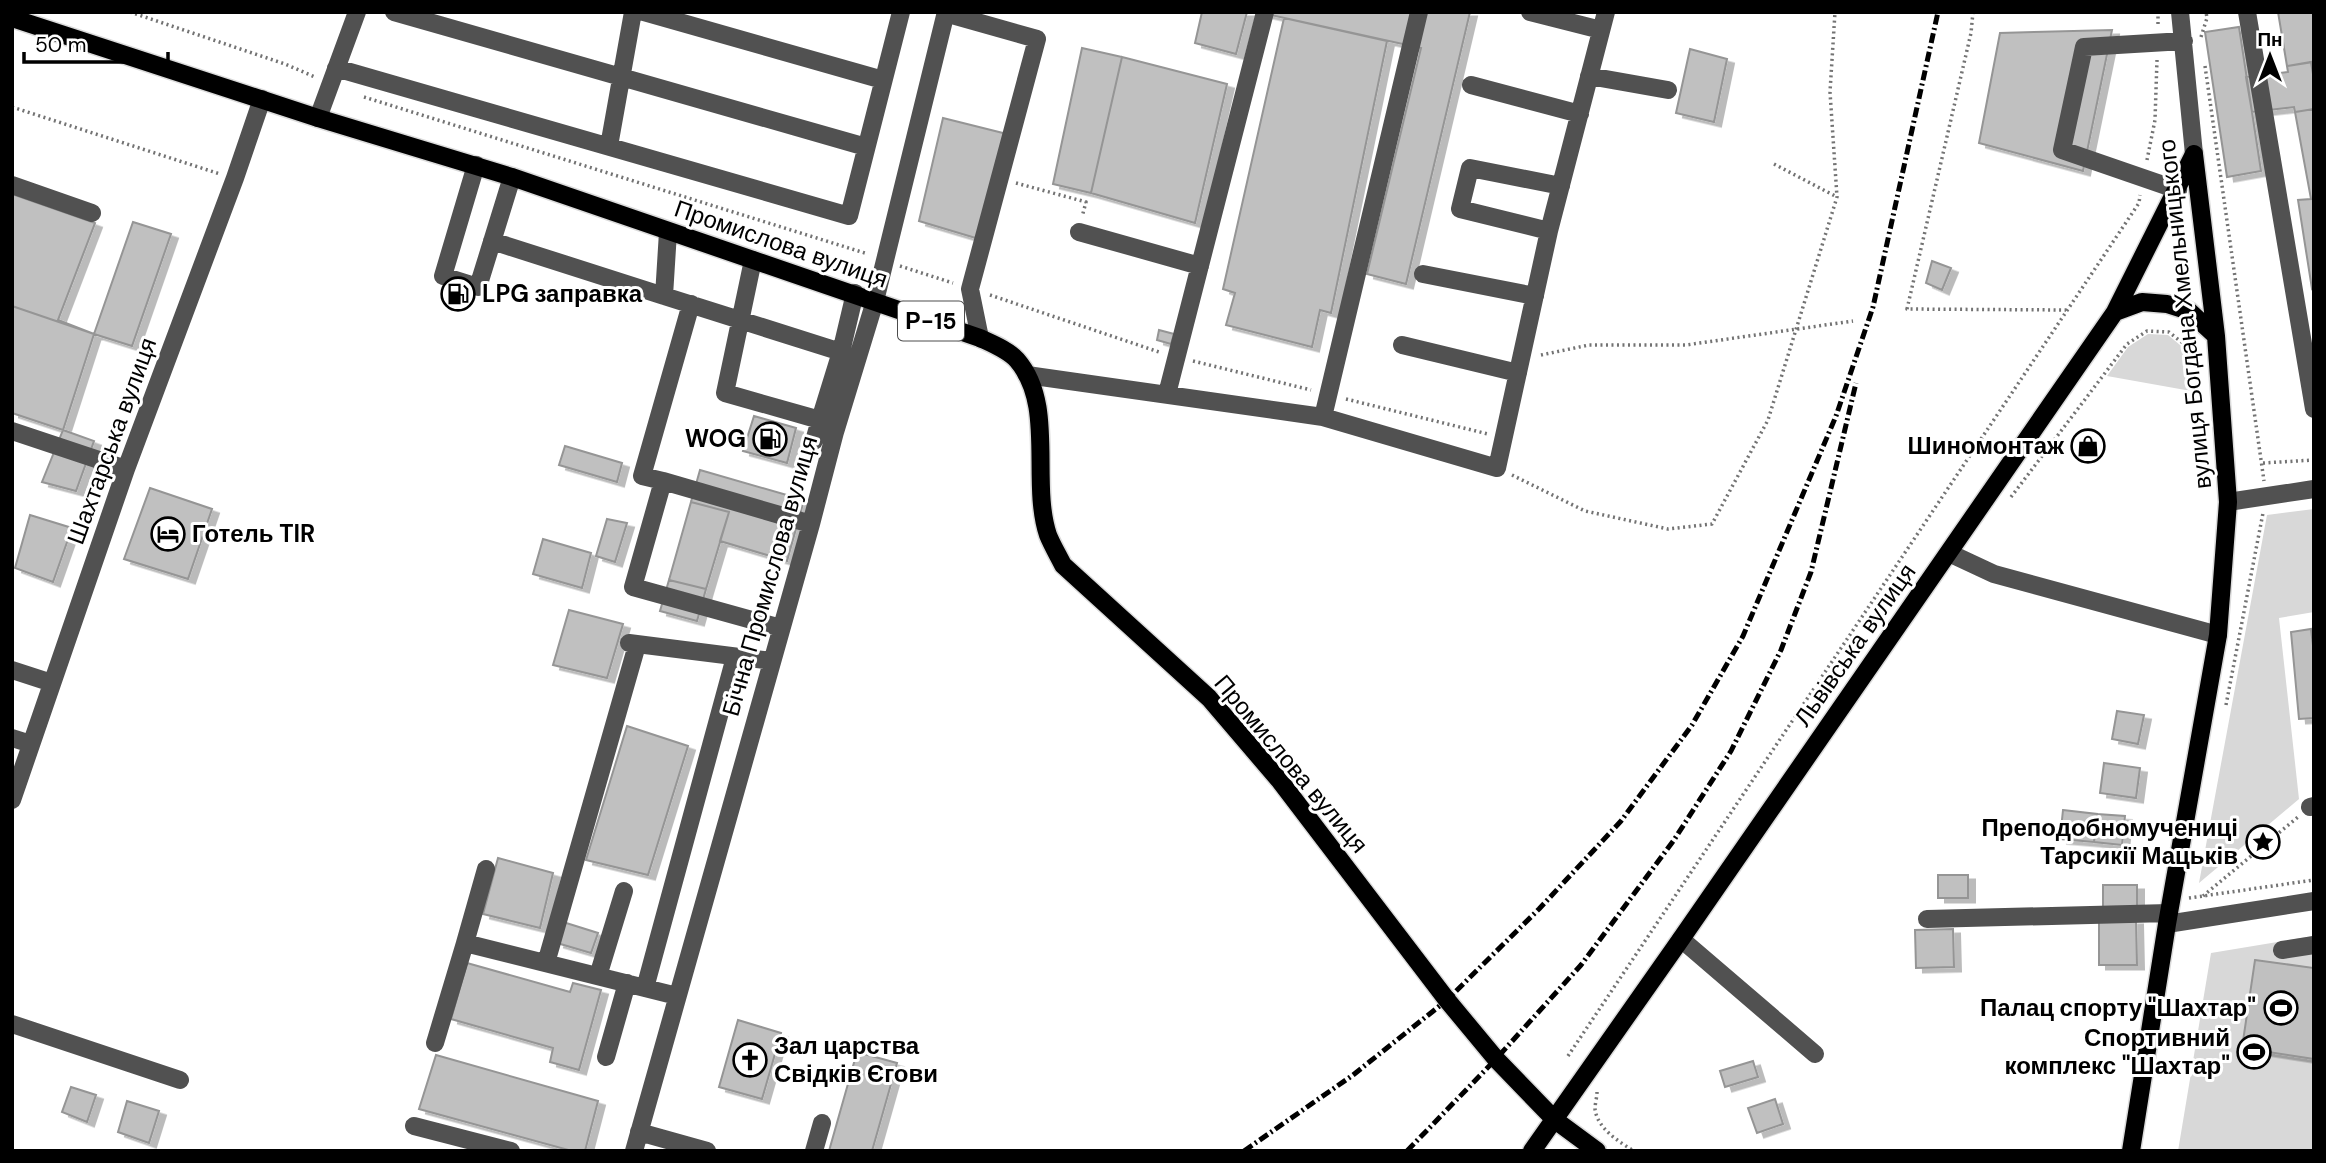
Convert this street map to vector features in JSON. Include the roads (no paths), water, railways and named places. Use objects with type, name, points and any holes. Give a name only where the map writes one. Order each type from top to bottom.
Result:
[{"type":"main road","name":"Промислова вулиця","points":[[12,18],[318,118],[476,165],[855,293],[999,346],[1016,359],[1034,388],[1038,411],[1041,495],[1048,535],[1063,565],[1209,698],[1280,781],[1455,1010],[1496,1059],[1555,1120],[1597,1151]]},
{"type":"main road","name":"Львівська вулиця","points":[[1532,1151],[2115,312],[2194,154]]},
{"type":"main road","name":"вулиця Богдана Хмельницького","points":[[2131,1151],[2218,635],[2228,502],[2216,336],[2194,154]]},
{"type":"main road","points":[[2115,312],[2142,302],[2167,304],[2189,312],[2216,336]]},
{"type":"street","points":[[318,118],[357,12]]},
{"type":"street","points":[[394,12],[866,147]]},
{"type":"street","points":[[609,146],[633,12]]},
{"type":"street","points":[[644,12],[883,80]]},
{"type":"street","points":[[1167,394],[1265,12]]},
{"type":"street","points":[[1323,417],[1419,12]]},
{"type":"street","points":[[1530,12],[1601,30]]},
{"type":"street","points":[[1027,375],[1323,417],[1497,468],[1549,232],[1606,12]]},
{"type":"street","name":"вулиця Богдана Хмельницького","points":[[2180,12],[2194,154]]},
{"type":"street","points":[[2247,12],[2314,408]]},
{"type":"street","points":[[945,13],[1037,38],[970,289],[980,338]]},
{"type":"street","name":"Бічна Промислова вулиця","points":[[634,1151],[874,301],[945,13]]},
{"type":"street","points":[[336,68],[849,215],[883,80],[895,14]]},
{"type":"street","points":[[2178,190],[2063,150],[2084,47],[2184,41]]},
{"type":"street","points":[[1590,76],[1668,90]]},
{"type":"street","points":[[1471,85],[1580,114]]},
{"type":"street","name":"Шахтарська вулиця","points":[[12,800],[126,469],[262,99]]},
{"type":"street","points":[[476,165],[443,276],[478,287],[512,177]]},
{"type":"street","points":[[1549,232],[1460,209],[1470,168],[1561,186]]},
{"type":"street","points":[[12,185],[92,213]]},
{"type":"street","points":[[664,296],[668,232]]},
{"type":"street","points":[[1079,232],[1200,265]]},
{"type":"street","points":[[492,241],[841,352]]},
{"type":"street","points":[[753,260],[725,393],[820,421]]},
{"type":"street","points":[[1423,274],[1535,296]]},
{"type":"street","points":[[814,441],[841,352],[855,293]]},
{"type":"street","points":[[691,304],[642,476],[811,524]]},
{"type":"street","points":[[1402,345],[1520,366]]},
{"type":"street","points":[[12,431],[126,469]]},
{"type":"street","points":[[663,481],[633,587],[781,628]]},
{"type":"street","points":[[2228,502],[2314,489]]},
{"type":"street","points":[[1949,553],[1994,574],[2218,635]]},
{"type":"street","points":[[546,963],[633,644],[772,661]]},
{"type":"street","points":[[645,988],[735,657]]},
{"type":"street","points":[[12,670],[52,684]]},
{"type":"street","points":[[12,738],[32,744]]},
{"type":"street","points":[[435,1043],[486,869]]},
{"type":"street","points":[[598,976],[624,891]]},
{"type":"street","points":[[1927,919],[2168,919],[2314,901]]},
{"type":"street","points":[[1681,939],[1815,1054]]},
{"type":"street","points":[[465,943],[677,996]]},
{"type":"street","points":[[2282,950],[2314,945]]},
{"type":"street","points":[[606,1057],[627,983]]},
{"type":"street","points":[[12,1024],[180,1080]]},
{"type":"street","points":[[814,1151],[822,1123]]},
{"type":"street","points":[[414,1126],[511,1151]]},
{"type":"street","points":[[639,1132],[707,1151]]},
{"type":"railway","points":[[1244,1151],[1353,1075],[1447,1000],[1539,909],[1621,821],[1692,725],[1743,636],[1836,416],[1873,307],[1938,12]]},
{"type":"railway","points":[[1407,1151],[1496,1059],[1581,965],[1674,840],[1731,751],[1781,650],[1811,572],[1856,383]]},
{"type":"place","name":"LPG заправка","points":[[458,294]]},
{"type":"place","name":"WOG","points":[[770,439]]},
{"type":"place","name":"Шиномонтаж","points":[[2088,446]]},
{"type":"place","name":"Готель TIR","points":[[168,534]]},
{"type":"place","name":"Преподобномучениці Тарсикії Мацьків","points":[[2263,842]]},
{"type":"place","name":"Палац спорту \"Шахтар\"","points":[[2281,1008]]},
{"type":"place","name":"Спортивний комплекс \"Шахтар\"","points":[[2254,1052]]},
{"type":"place","name":"Зал царства Свідків Єгови","points":[[750,1060]]}]
